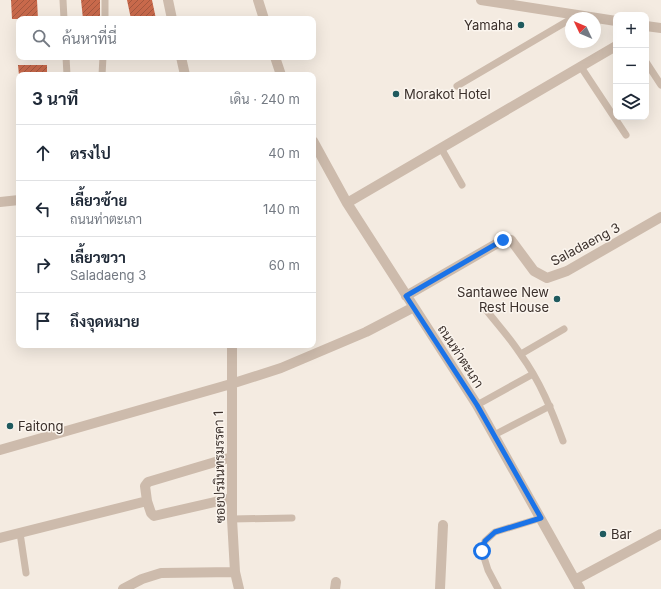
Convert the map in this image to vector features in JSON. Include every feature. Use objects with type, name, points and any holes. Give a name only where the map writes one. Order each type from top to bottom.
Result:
[{"type":"street","points":[[168,0],[171,16]]},
{"type":"street","points":[[258,0],[263,16]]},
{"type":"street","points":[[481,0],[565,16]]},
{"type":"street","points":[[601,20],[613,21]]},
{"type":"street","points":[[347,203],[613,48]]},
{"type":"street","points":[[182,60],[185,72]]},
{"type":"street","points":[[276,60],[280,72]]},
{"type":"street","name":"ถนนท่าตะเภา","points":[[316,146],[347,203],[477,405],[578,584]]},
{"type":"street","points":[[0,202],[16,200]]},
{"type":"street","name":"Saladaeng 3","points":[[406,296],[503,240],[511,240],[534,271],[547,278],[567,271],[661,217]]},
{"type":"street","points":[[0,450],[231,384],[281,368],[366,332],[414,308]]},
{"type":"street","name":"ซอยปรมินทรมรรคา 1","points":[[232,348],[232,519],[235,572],[239,589]]},
{"type":"street","points":[[232,457],[148,482],[145,486],[147,501],[151,513],[154,516],[232,498]]},
{"type":"street","points":[[0,538],[147,501]]},
{"type":"street","points":[[440,589],[443,525]]},
{"type":"street","points":[[578,584],[661,534]]},
{"type":"street","points":[[123,589],[142,579],[161,573],[235,572]]},
{"type":"lane","points":[[63,0],[64,16]]},
{"type":"lane","points":[[105,0],[105,16]]},
{"type":"lane","points":[[457,86],[565,22]]},
{"type":"lane","points":[[66,60],[67,72]]},
{"type":"lane","points":[[102,72],[103,60]]},
{"type":"lane","points":[[581,67],[626,135]]},
{"type":"lane","points":[[649,67],[661,85]]},
{"type":"lane","points":[[441,148],[462,185]]},
{"type":"lane","points":[[487,311],[521,354],[533,374],[550,406],[563,441]]},
{"type":"lane","points":[[521,354],[564,328]]},
{"type":"lane","points":[[477,405],[533,374]]},
{"type":"lane","points":[[494,435],[550,406]]},
{"type":"lane","points":[[232,519],[292,518]]},
{"type":"lane","points":[[498,589],[488,570],[482,551],[485,541],[495,532],[541,518]]},
{"type":"lane","points":[[20,533],[26,573]]},
{"type":"building","points":[[11,0],[37,0],[38,16],[16,16],[16,19],[12,19]]},
{"type":"building","points":[[81,0],[100,0],[100,16],[83,16]]},
{"type":"building","points":[[127,0],[152,0],[155,16],[130,16]]},
{"type":"building","points":[[18,65],[47,65],[47,72],[19,72]]},
{"type":"place","name":"Yamaha","points":[[521,25]]},
{"type":"place","name":"Morakot Hotel","points":[[396,94]]},
{"type":"place","name":"Santawee New Rest House","points":[[557,299]]},
{"type":"place","name":"Faitong","points":[[10,426]]},
{"type":"place","name":"Bar","points":[[603,534]]},
{"type":"route","points":[[482,551],[485,541],[495,532],[541,518],[477,405],[406,296],[503,240]]}]
